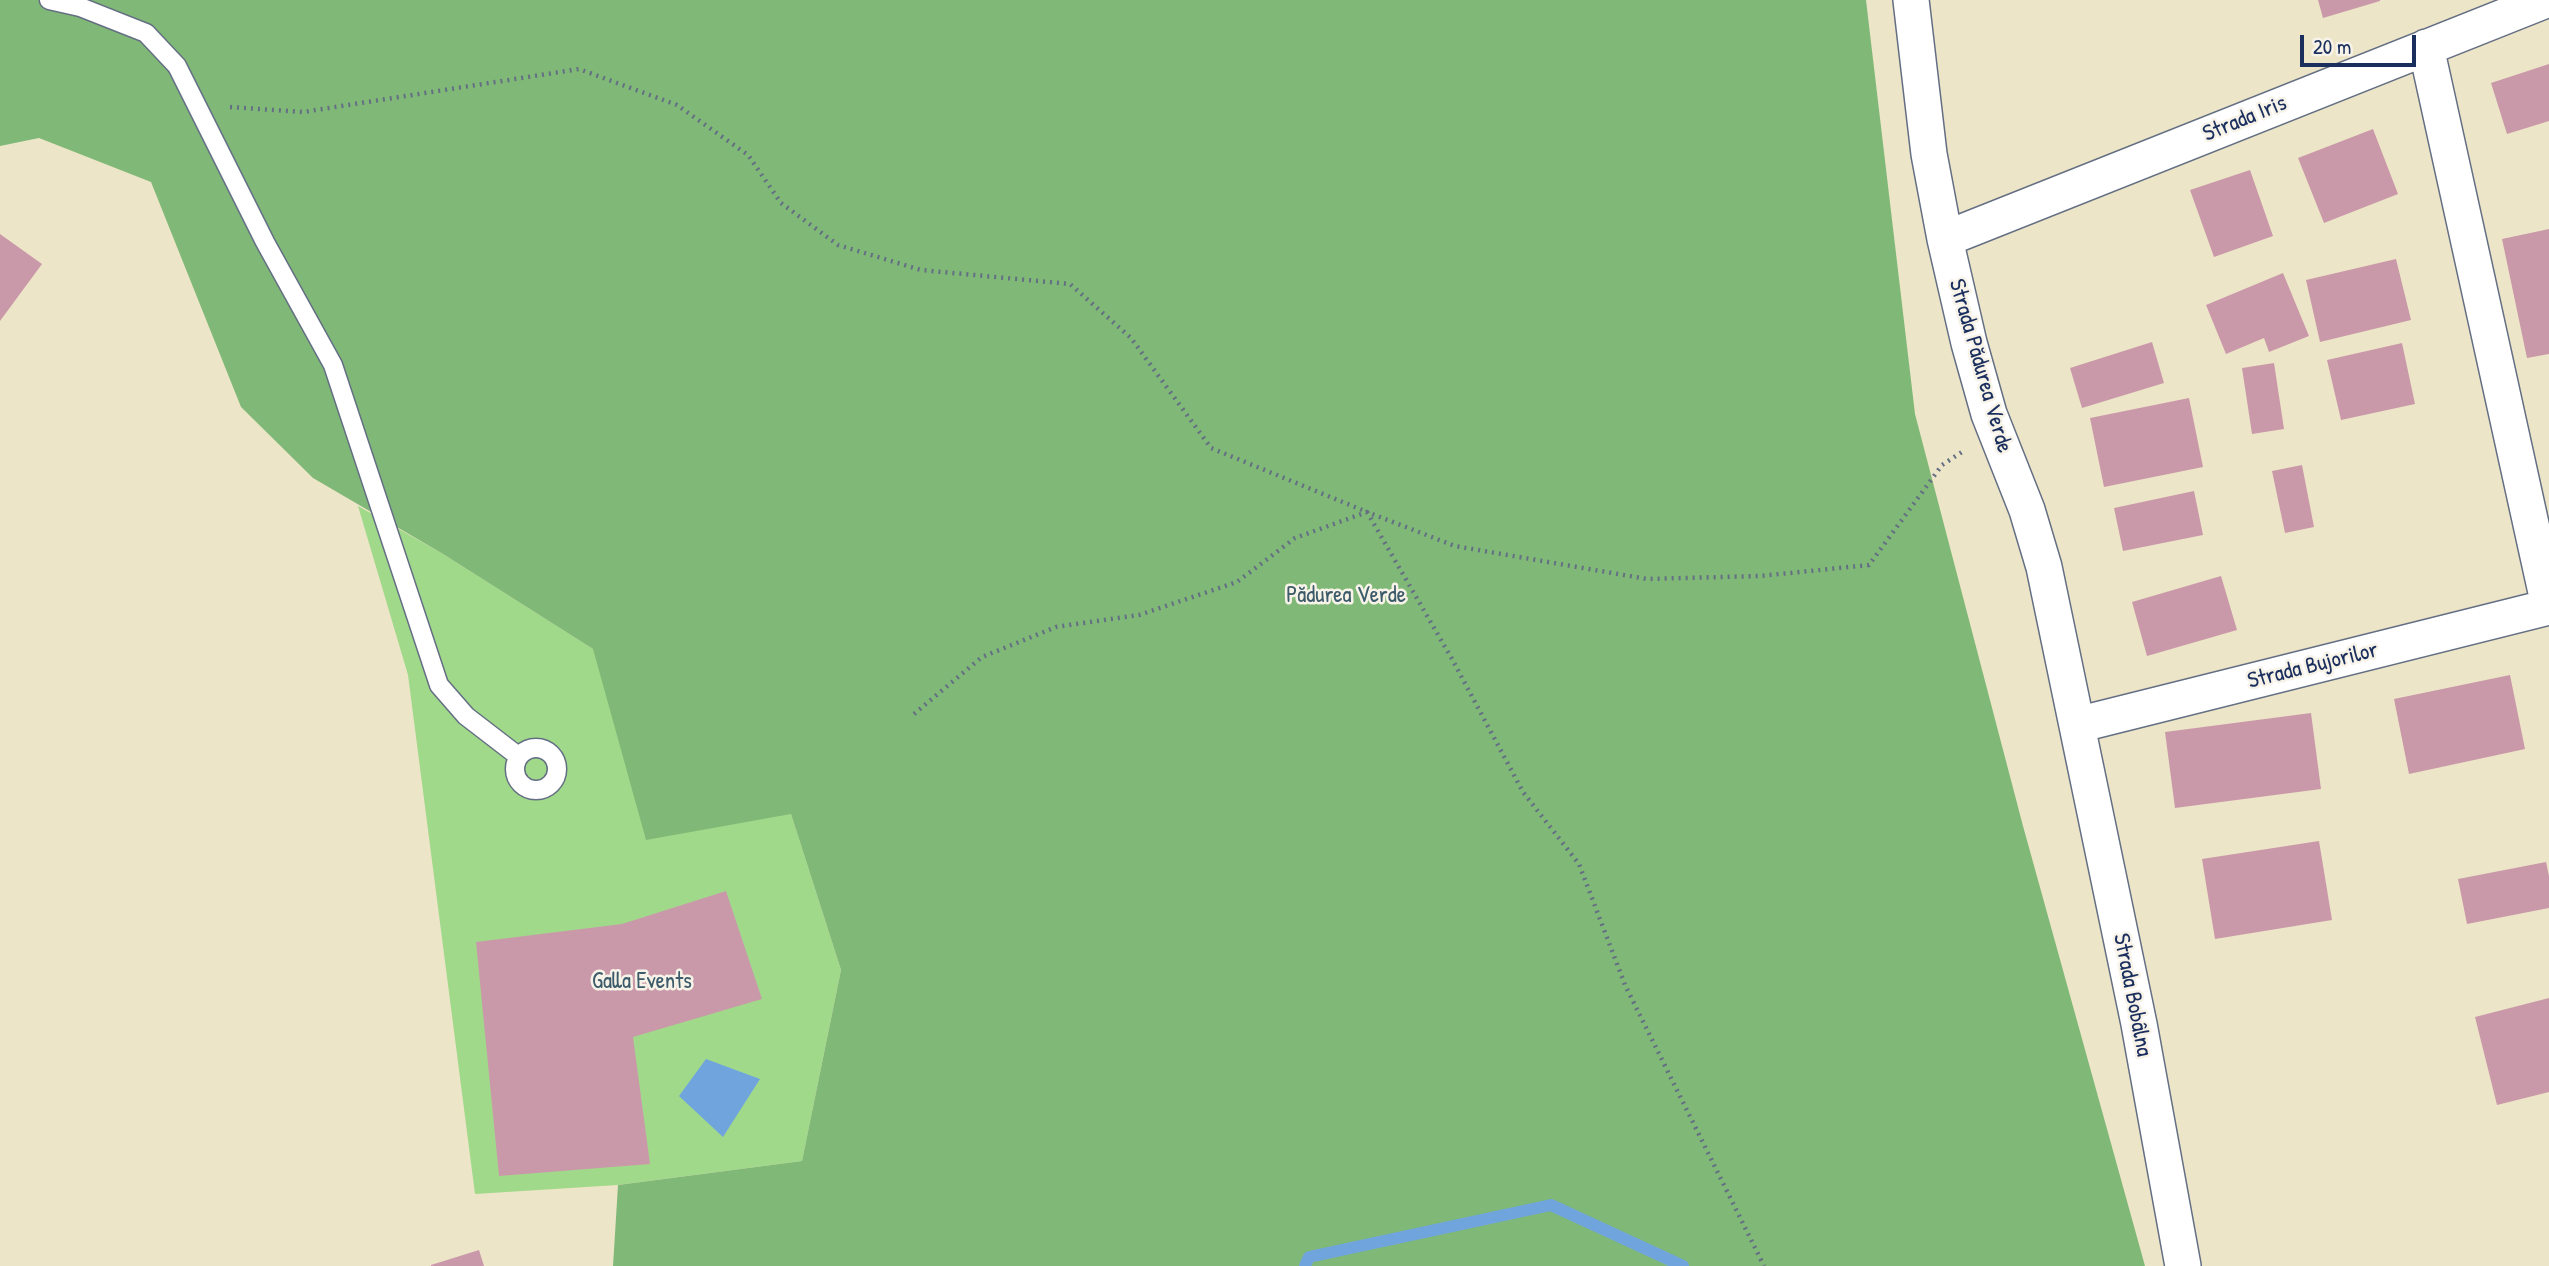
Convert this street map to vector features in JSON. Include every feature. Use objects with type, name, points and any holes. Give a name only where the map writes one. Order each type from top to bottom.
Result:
[{"type":"street","name":"Strada Pădurea Verde","points":[[1912,0],[1929,154],[1945,239],[1989,414],[2027,510],[2044,567],[2077,725]]},
{"type":"street","name":"Strada Iris","points":[[1945,239],[2546,0]]},
{"type":"street","points":[[2427,47],[2549,607]]},
{"type":"street","name":"Strada Bujorilor","points":[[2077,725],[2549,607]]},
{"type":"street","name":"Strada Bobâlna","points":[[2077,725],[2138,1024],[2183,1266]]},
{"type":"lane","points":[[49,0],[80,7],[146,33],[177,66],[265,242],[333,365],[439,685],[466,716],[518,756]]},
{"type":"path","points":[[195,101],[233,107],[303,112],[579,69],[677,105],[748,155],[781,202],[838,246],[921,270],[1070,284],[1131,338],[1211,448],[1455,546],[1647,579],[1760,576],[1868,565],[1942,465],[1969,447]]},
{"type":"path","points":[[914,714],[982,657],[1056,626],[1139,615],[1237,582],[1295,538],[1367,512]]},
{"type":"path","points":[[1367,512],[1452,659],[1523,792],[1579,864],[1625,985],[1764,1266]]},
{"type":"green space","name":"Pădurea Verde","points":[[0,0],[1866,0],[1915,414],[2023,826],[2145,1266],[613,1266],[618,1185],[802,1161],[841,970],[791,814],[646,840],[593,649],[443,554],[313,478],[241,407],[151,182],[39,138],[0,146]]},
{"type":"green space","name":"Galla Events","points":[[358,506],[443,554],[593,649],[791,814],[841,970],[802,1161],[618,1185],[475,1194],[408,675]]},
{"type":"water","points":[[706,1059],[760,1079],[723,1137],[679,1096]]},
{"type":"building","points":[[2318,0],[2380,0],[2380,1],[2323,18]]},
{"type":"building","points":[[2549,64],[2549,121],[2507,134],[2491,83]]},
{"type":"building","points":[[2373,129],[2398,194],[2324,223],[2298,158]]},
{"type":"building","points":[[2250,170],[2273,236],[2214,257],[2190,190]]},
{"type":"building","points":[[2549,229],[2549,354],[2527,358],[2502,239]]},
{"type":"building","points":[[0,234],[42,264],[0,321]]},
{"type":"building","points":[[2396,259],[2411,320],[2320,342],[2306,280]]},
{"type":"building","points":[[2283,273],[2309,336],[2269,352],[2264,338],[2226,354],[2206,305]]},
{"type":"building","points":[[2152,342],[2164,383],[2082,408],[2070,368]]},
{"type":"building","points":[[2402,343],[2415,404],[2341,420],[2327,360]]},
{"type":"building","points":[[2274,363],[2284,429],[2252,434],[2242,368]]},
{"type":"building","points":[[2189,398],[2203,467],[2104,487],[2090,418]]},
{"type":"building","points":[[2302,465],[2314,527],[2285,533],[2272,471]]},
{"type":"building","points":[[2194,491],[2203,535],[2123,551],[2114,508]]},
{"type":"building","points":[[2221,576],[2237,630],[2147,656],[2132,602]]},
{"type":"building","points":[[2510,675],[2525,749],[2409,774],[2394,699]]},
{"type":"building","points":[[2311,713],[2321,789],[2175,808],[2165,732]]},
{"type":"building","points":[[2319,841],[2332,920],[2215,939],[2202,859]]},
{"type":"building","points":[[2546,862],[2549,908],[2467,924],[2458,879]]},
{"type":"building","name":"Galla Events","points":[[726,891],[762,999],[633,1037],[650,1164],[499,1176],[476,942],[622,924]]},
{"type":"building","points":[[2549,998],[2549,1092],[2497,1105],[2475,1017]]},
{"type":"building","points":[[479,1250],[484,1266],[431,1266],[431,1265]]},
{"type":"waterway","points":[[1305,1266],[1309,1257],[1551,1205],[1683,1266]]}]
